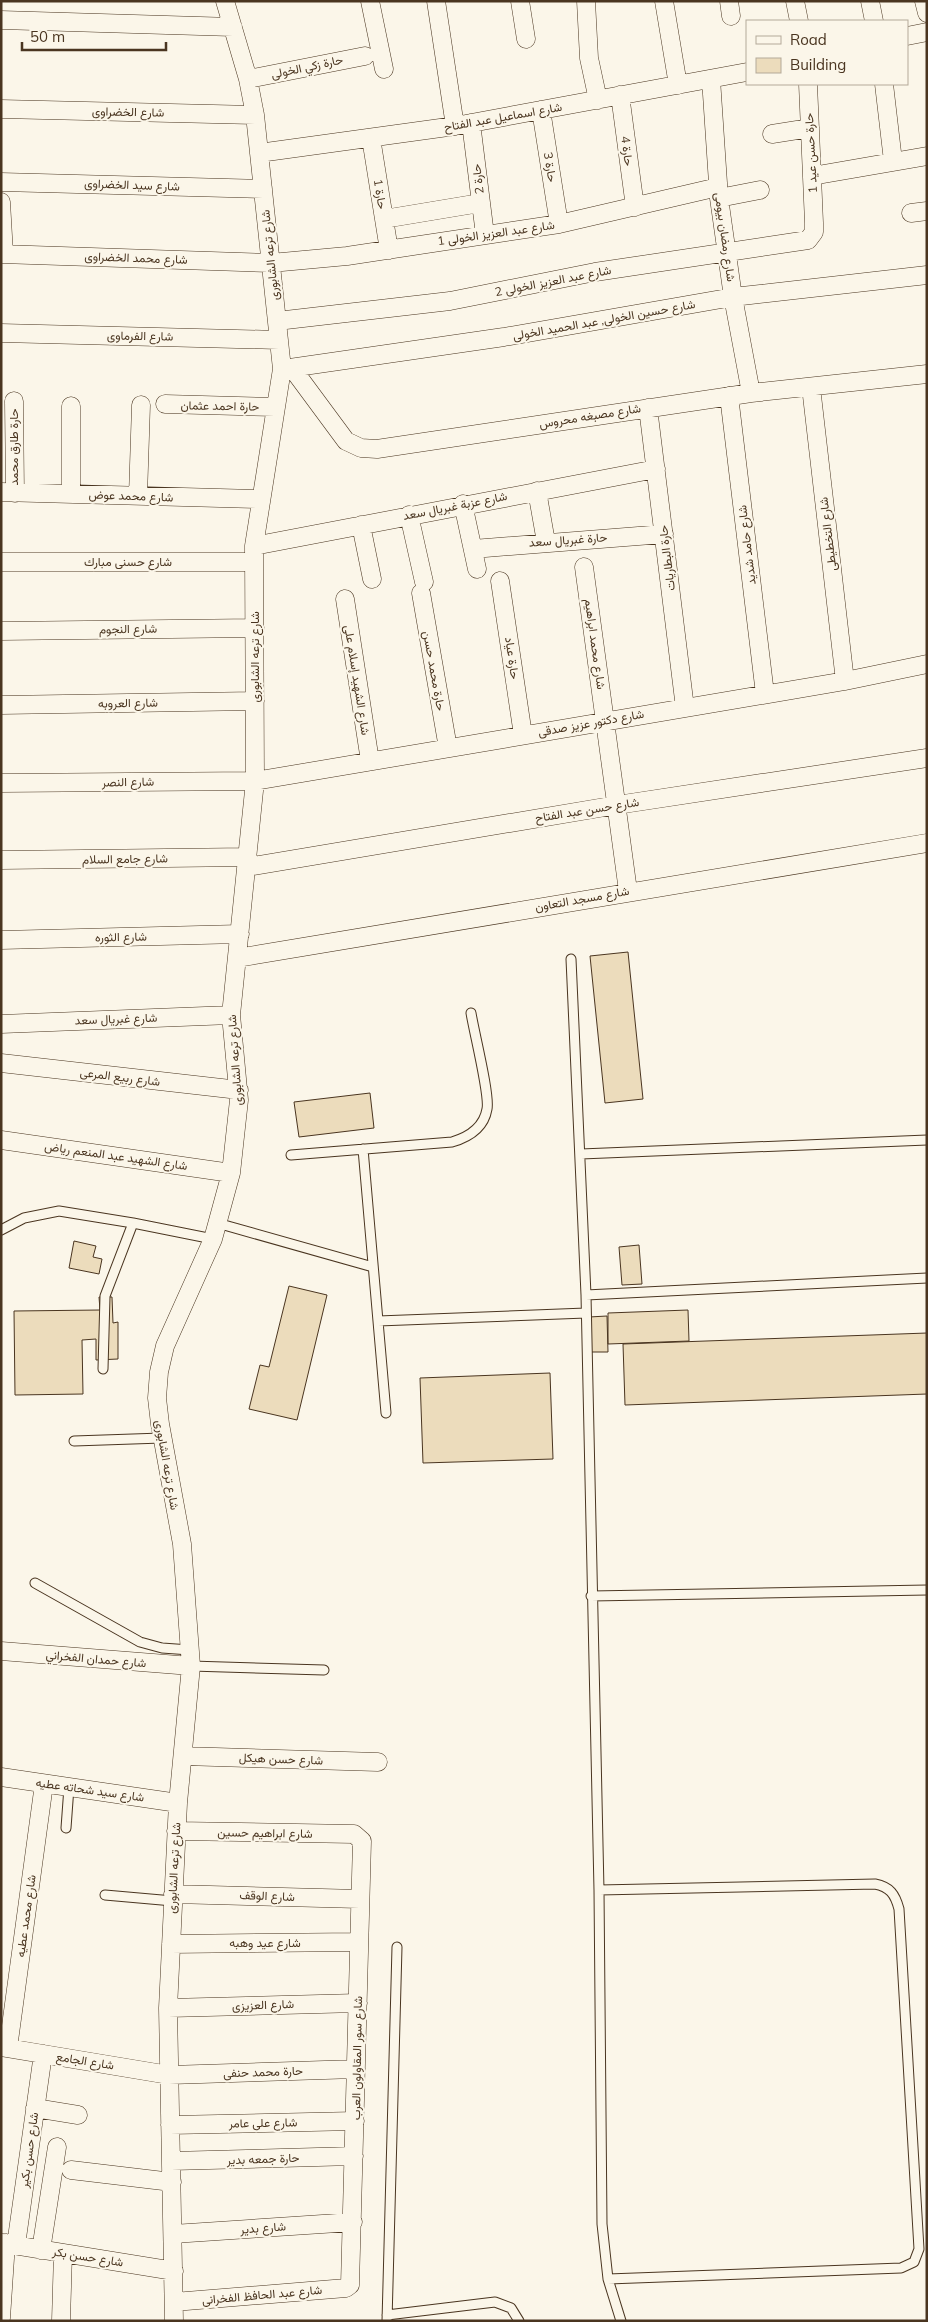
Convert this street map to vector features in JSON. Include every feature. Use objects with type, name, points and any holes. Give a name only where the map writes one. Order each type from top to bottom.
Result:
[{"type":"street","name":"شارع ترعه الشابورى","points":[[174,2321],[168,2008],[176,1832],[190,1658],[182,1544],[162,1438],[157,1398],[159,1372],[165,1346],[215,1231],[230,1173],[239,1090],[231,1015],[255,781],[254,554],[260,500],[275,407],[287,368],[279,340],[254,115],[248,80],[225,1]]},
{"type":"street","points":[[370,1],[384,70]]},
{"type":"street","name":"حارة 2","points":[[436,1],[480,203],[484,235]]},
{"type":"street","points":[[520,1],[526,39]]},
{"type":"street","points":[[586,1],[589,58],[598,100]]},
{"type":"street","points":[[664,1],[678,85]]},
{"type":"street","points":[[795,1],[799,20]]},
{"type":"street","points":[[870,1],[874,20]]},
{"type":"street","points":[[924,1],[927,13]]},
{"type":"street","points":[[1,20],[232,28]]},
{"type":"street","points":[[908,36],[927,32]]},
{"type":"street","name":"حارة زكي الخولى","points":[[248,80],[365,56]]},
{"type":"street","name":"شارع اسماعيل عبد الفتاح","points":[[259,153],[463,125],[746,72]]},
{"type":"street","name":"شارع رمضان بيومى","points":[[711,79],[719,192],[726,252],[751,393]]},
{"type":"street","name":"حارة حسن عيد 1","points":[[808,85],[814,223]]},
{"type":"street","points":[[884,85],[893,161]]},
{"type":"street","name":"حارة 4","points":[[620,95],[635,207]]},
{"type":"street","name":"شارع الخضراوى","points":[[1,109],[254,115]]},
{"type":"street","name":"حارة 3","points":[[540,110],[559,224]]},
{"type":"street","points":[[772,134],[810,128]]},
{"type":"street","name":"حارة 1","points":[[371,138],[389,250]]},
{"type":"street","points":[[812,176],[927,156]]},
{"type":"street","name":"شارع سيد الخضراوى","points":[[1,182],[262,189]]},
{"type":"street","name":"شارع عبد العزيز الخولى 1","points":[[271,263],[389,250],[559,224],[635,207],[719,192],[760,190]]},
{"type":"street","points":[[1,202],[2,254]]},
{"type":"street","points":[[384,219],[480,203]]},
{"type":"street","name":"شارع عبد العزيز الخولى 2","points":[[277,321],[450,301],[595,272],[808,240],[814,232],[814,223]]},
{"type":"street","name":"شارع محمد الخضراوى","points":[[2,254],[271,263]]},
{"type":"street","name":"شارع حسين الخولى, عبد الحميد الخولى","points":[[287,368],[504,337],[733,298],[927,275]]},
{"type":"street","name":"شارع الفرماوى","points":[[1,333],[279,340]]},
{"type":"street","name":"شارع مصبغه محروس","points":[[287,368],[346,441],[361,448],[387,447],[751,393],[927,374]]},
{"type":"street","name":"شارع التخطيطى","points":[[811,386],[845,681]]},
{"type":"street","name":"شارع حامد شديد","points":[[729,396],[765,694]]},
{"type":"street","name":"حارة طارق محمد","points":[[8,493],[14,401]]},
{"type":"street","name":"حارة احمد عثمان","points":[[165,404],[275,407]]},
{"type":"street","points":[[138,496],[141,405]]},
{"type":"street","points":[[71,406],[71,494]]},
{"type":"street","name":"حارة البطاريات","points":[[648,408],[684,708]]},
{"type":"street","name":"شارع عزبة غبريال سعد","points":[[254,554],[361,524],[656,469]]},
{"type":"street","points":[[537,491],[546,542]]},
{"type":"street","name":"شارع محمد عوض","points":[[8,493],[260,500]]},
{"type":"street","points":[[463,504],[477,568]]},
{"type":"street","name":"حارة محمد حسن","points":[[409,515],[448,748]]},
{"type":"street","points":[[361,524],[372,579]]},
{"type":"street","name":"حارة غبريال سعد","points":[[473,549],[664,534]]},
{"type":"street","name":"شارع حسنى مبارك","points":[[1,562],[254,554]]},
{"type":"street","name":"شارع محمد ابراهيم","points":[[584,567],[628,891]]},
{"type":"street","name":"حارة عياد","points":[[500,581],[523,735]]},
{"type":"street","name":"شارع الشهيد إسلام على","points":[[345,599],[370,762]]},
{"type":"street","name":"شارع النجوم","points":[[1,631],[255,628]]},
{"type":"street","name":"شارع دكتور عزيز صدقى","points":[[255,781],[845,681],[927,664]]},
{"type":"street","name":"شارع العروبه","points":[[1,705],[255,700]]},
{"type":"street","name":"شارع حسن عبد الفتاح","points":[[248,862],[927,758]]},
{"type":"street","name":"شارع النصر","points":[[1,783],[255,781]]},
{"type":"street","name":"شارع مسجد التعاون","points":[[237,958],[628,891],[927,843]]},
{"type":"street","name":"شارع جامع السلام","points":[[1,860],[248,862]]},
{"type":"street","name":"شارع الثوره","points":[[1,940],[240,934]]},
{"type":"street","name":"شارع غبريال سعد","points":[[1,1024],[231,1015]]},
{"type":"street","name":"شارع ربيع المرعى","points":[[1,1063],[239,1090]]},
{"type":"street","name":"شارع الشهيد عبد المنعم رياض","points":[[1,1140],[230,1173]]},
{"type":"street","name":"شارع حمدان الفخراني","points":[[1,1651],[190,1658]]},
{"type":"street","name":"شارع حسن هيكل","points":[[183,1756],[378,1762]]},
{"type":"street","name":"شارع سيد شحاته عطيه","points":[[1,1778],[178,1803]]},
{"type":"street","name":"شارع محمد عطيه","points":[[5,2047],[44,1784]]},
{"type":"street","name":"شارع ابراهيم حسين","points":[[176,1832],[354,1834]]},
{"type":"street","name":"شارع سور المقاولون العرب","points":[[350,2286],[362,1841],[358,1835],[354,1834]]},
{"type":"street","name":"شارع الوقف","points":[[173,1897],[360,1899]]},
{"type":"street","name":"شارع عيد وهبه","points":[[171,1944],[359,1942]]},
{"type":"street","name":"شارع العزيزى","points":[[168,2008],[358,2003]]},
{"type":"street","name":"شارع الجامع","points":[[5,2047],[169,2075]]},
{"type":"street","name":"شارع حسن بكير","points":[[1,2318],[8,2244],[35,2108],[43,2054]]},
{"type":"street","name":"حارة محمد حنفى","points":[[169,2075],[356,2069]]},
{"type":"street","points":[[35,2108],[78,2115]]},
{"type":"street","name":"شارع على عامر","points":[[170,2125],[355,2121]]},
{"type":"street","points":[[41,2250],[57,2147]]},
{"type":"street","name":"حارة جمعه بدير","points":[[171,2161],[354,2156]]},
{"type":"street","points":[[71,2170],[172,2182]]},
{"type":"street","name":"شارع بدير","points":[[173,2234],[353,2222]]},
{"type":"street","name":"شارع حسن بكر","points":[[8,2244],[174,2271]]},
{"type":"street","points":[[61,2321],[62,2253]]},
{"type":"street","name":"شارع عبد الحافظ الفخرانى","points":[[174,2302],[346,2288],[350,2286]]},
{"type":"lane","points":[[571,960],[586,1295],[591,1596],[599,1890],[602,2224],[608,2279],[621,2321]]},
{"type":"lane","points":[[291,1155],[452,1142],[470,1135],[477,1129],[488,1106],[471,1013]]},
{"type":"lane","points":[[581,1154],[927,1140]]},
{"type":"lane","points":[[363,1149],[386,1413]]},
{"type":"lane","points":[[1,1230],[24,1218],[58,1211],[133,1223],[215,1231],[373,1267]]},
{"type":"lane","points":[[103,1369],[105,1296],[133,1223]]},
{"type":"lane","points":[[586,1295],[927,1278]]},
{"type":"lane","points":[[378,1322],[586,1313]]},
{"type":"lane","points":[[74,1441],[162,1438]]},
{"type":"lane","points":[[36,1583],[147,1645],[190,1658],[324,1670]]},
{"type":"lane","points":[[591,1596],[927,1590]]},
{"type":"lane","points":[[66,1828],[69,1787]]},
{"type":"lane","points":[[599,1890],[875,1884],[885,1886],[895,1896],[899,1908],[919,2249],[914,2262],[901,2268],[608,2279]]},
{"type":"lane","points":[[105,1895],[173,1897]]},
{"type":"lane","points":[[396,1947],[387,2318],[495,2302],[511,2308],[519,2321]]},
{"type":"building","points":[[628,952],[643,1099],[605,1103],[590,956]]},
{"type":"building","points":[[370,1093],[374,1128],[299,1137],[294,1102]]},
{"type":"building","points":[[74,1241],[96,1246],[93,1257],[102,1259],[99,1274],[69,1268]]},
{"type":"building","points":[[639,1245],[642,1284],[622,1285],[619,1247]]},
{"type":"building","points":[[289,1286],[327,1295],[297,1420],[249,1409],[260,1365],[269,1367]]},
{"type":"building","points":[[99,1297],[112,1297],[113,1323],[118,1322],[118,1359],[96,1360],[96,1339],[82,1340],[83,1394],[15,1395],[14,1311],[100,1310]]},
{"type":"building","points":[[688,1310],[689,1341],[608,1344],[608,1313]]},
{"type":"building","points":[[607,1316],[608,1352],[591,1352],[589,1317]]},
{"type":"building","points":[[927,1333],[927,1394],[625,1405],[623,1344]]},
{"type":"building","points":[[550,1373],[553,1459],[423,1463],[420,1378]]}]
